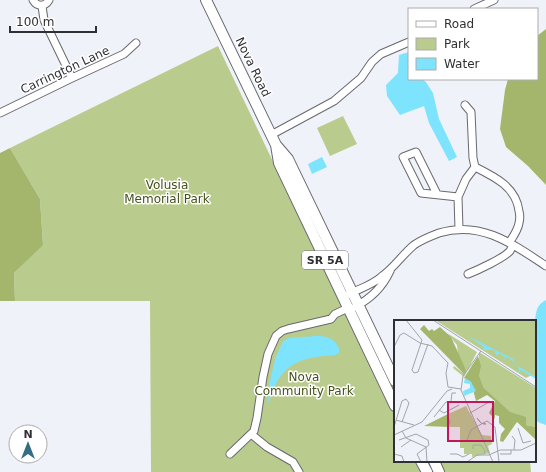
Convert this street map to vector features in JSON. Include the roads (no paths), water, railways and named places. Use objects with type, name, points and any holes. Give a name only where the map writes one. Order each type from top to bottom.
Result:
[{"type":"main road","name":"Nova Road","points":[[206,0],[276,146]]},
{"type":"main road","name":"SR 5A","points":[[276,146],[288,159],[394,378]]},
{"type":"main road","name":"SR 5A","points":[[276,146],[279,164],[394,402]]},
{"type":"main road","points":[[421,462],[426,472]]},
{"type":"main road","points":[[434,462],[439,472]]},
{"type":"street","points":[[33,0],[42,6]]},
{"type":"street","points":[[42,6],[49,0]]},
{"type":"street","points":[[476,8],[494,0]]},
{"type":"street","points":[[42,6],[44,20],[72,78]]},
{"type":"street","points":[[271,135],[334,101],[361,78],[372,62],[381,54],[408,42]]},
{"type":"street","name":"Carrington Lane","points":[[0,113],[124,54],[136,43]]},
{"type":"street","points":[[459,229],[458,197],[466,179],[475,167],[473,158],[471,112],[465,104]]},
{"type":"street","points":[[437,194],[416,152],[403,157],[421,193],[458,197]]},
{"type":"street","points":[[468,274],[479,270],[510,251],[520,219],[517,200],[510,189],[496,178],[475,167]]},
{"type":"street","points":[[343,297],[380,278],[416,244],[435,234],[459,229],[470,229],[492,234],[546,266]]},
{"type":"street","points":[[230,454],[251,434],[256,426],[260,393],[268,354],[276,336],[282,331],[288,329],[331,319],[335,314],[358,305],[371,297],[386,279],[391,269]]},
{"type":"street","points":[[251,434],[267,447],[293,462],[299,472]]},
{"type":"water","points":[[408,52],[408,80],[423,80],[433,93],[439,119],[457,157],[449,161],[429,123],[424,106],[400,115],[387,96],[386,85],[398,73],[399,55]]},
{"type":"water","points":[[322,157],[327,167],[312,174],[308,164]]},
{"type":"water","points":[[546,300],[546,425],[536,421],[535,320],[538,307]]},
{"type":"water","points":[[315,336],[332,339],[339,348],[339,353],[300,361],[286,370],[274,388],[268,404],[269,385],[275,359],[283,341],[289,338]]},
{"type":"park label","name":"Volusia Memorial Park","points":[[167,192]]},
{"type":"park label","name":"Nova Community Park","points":[[304,384]]}]
